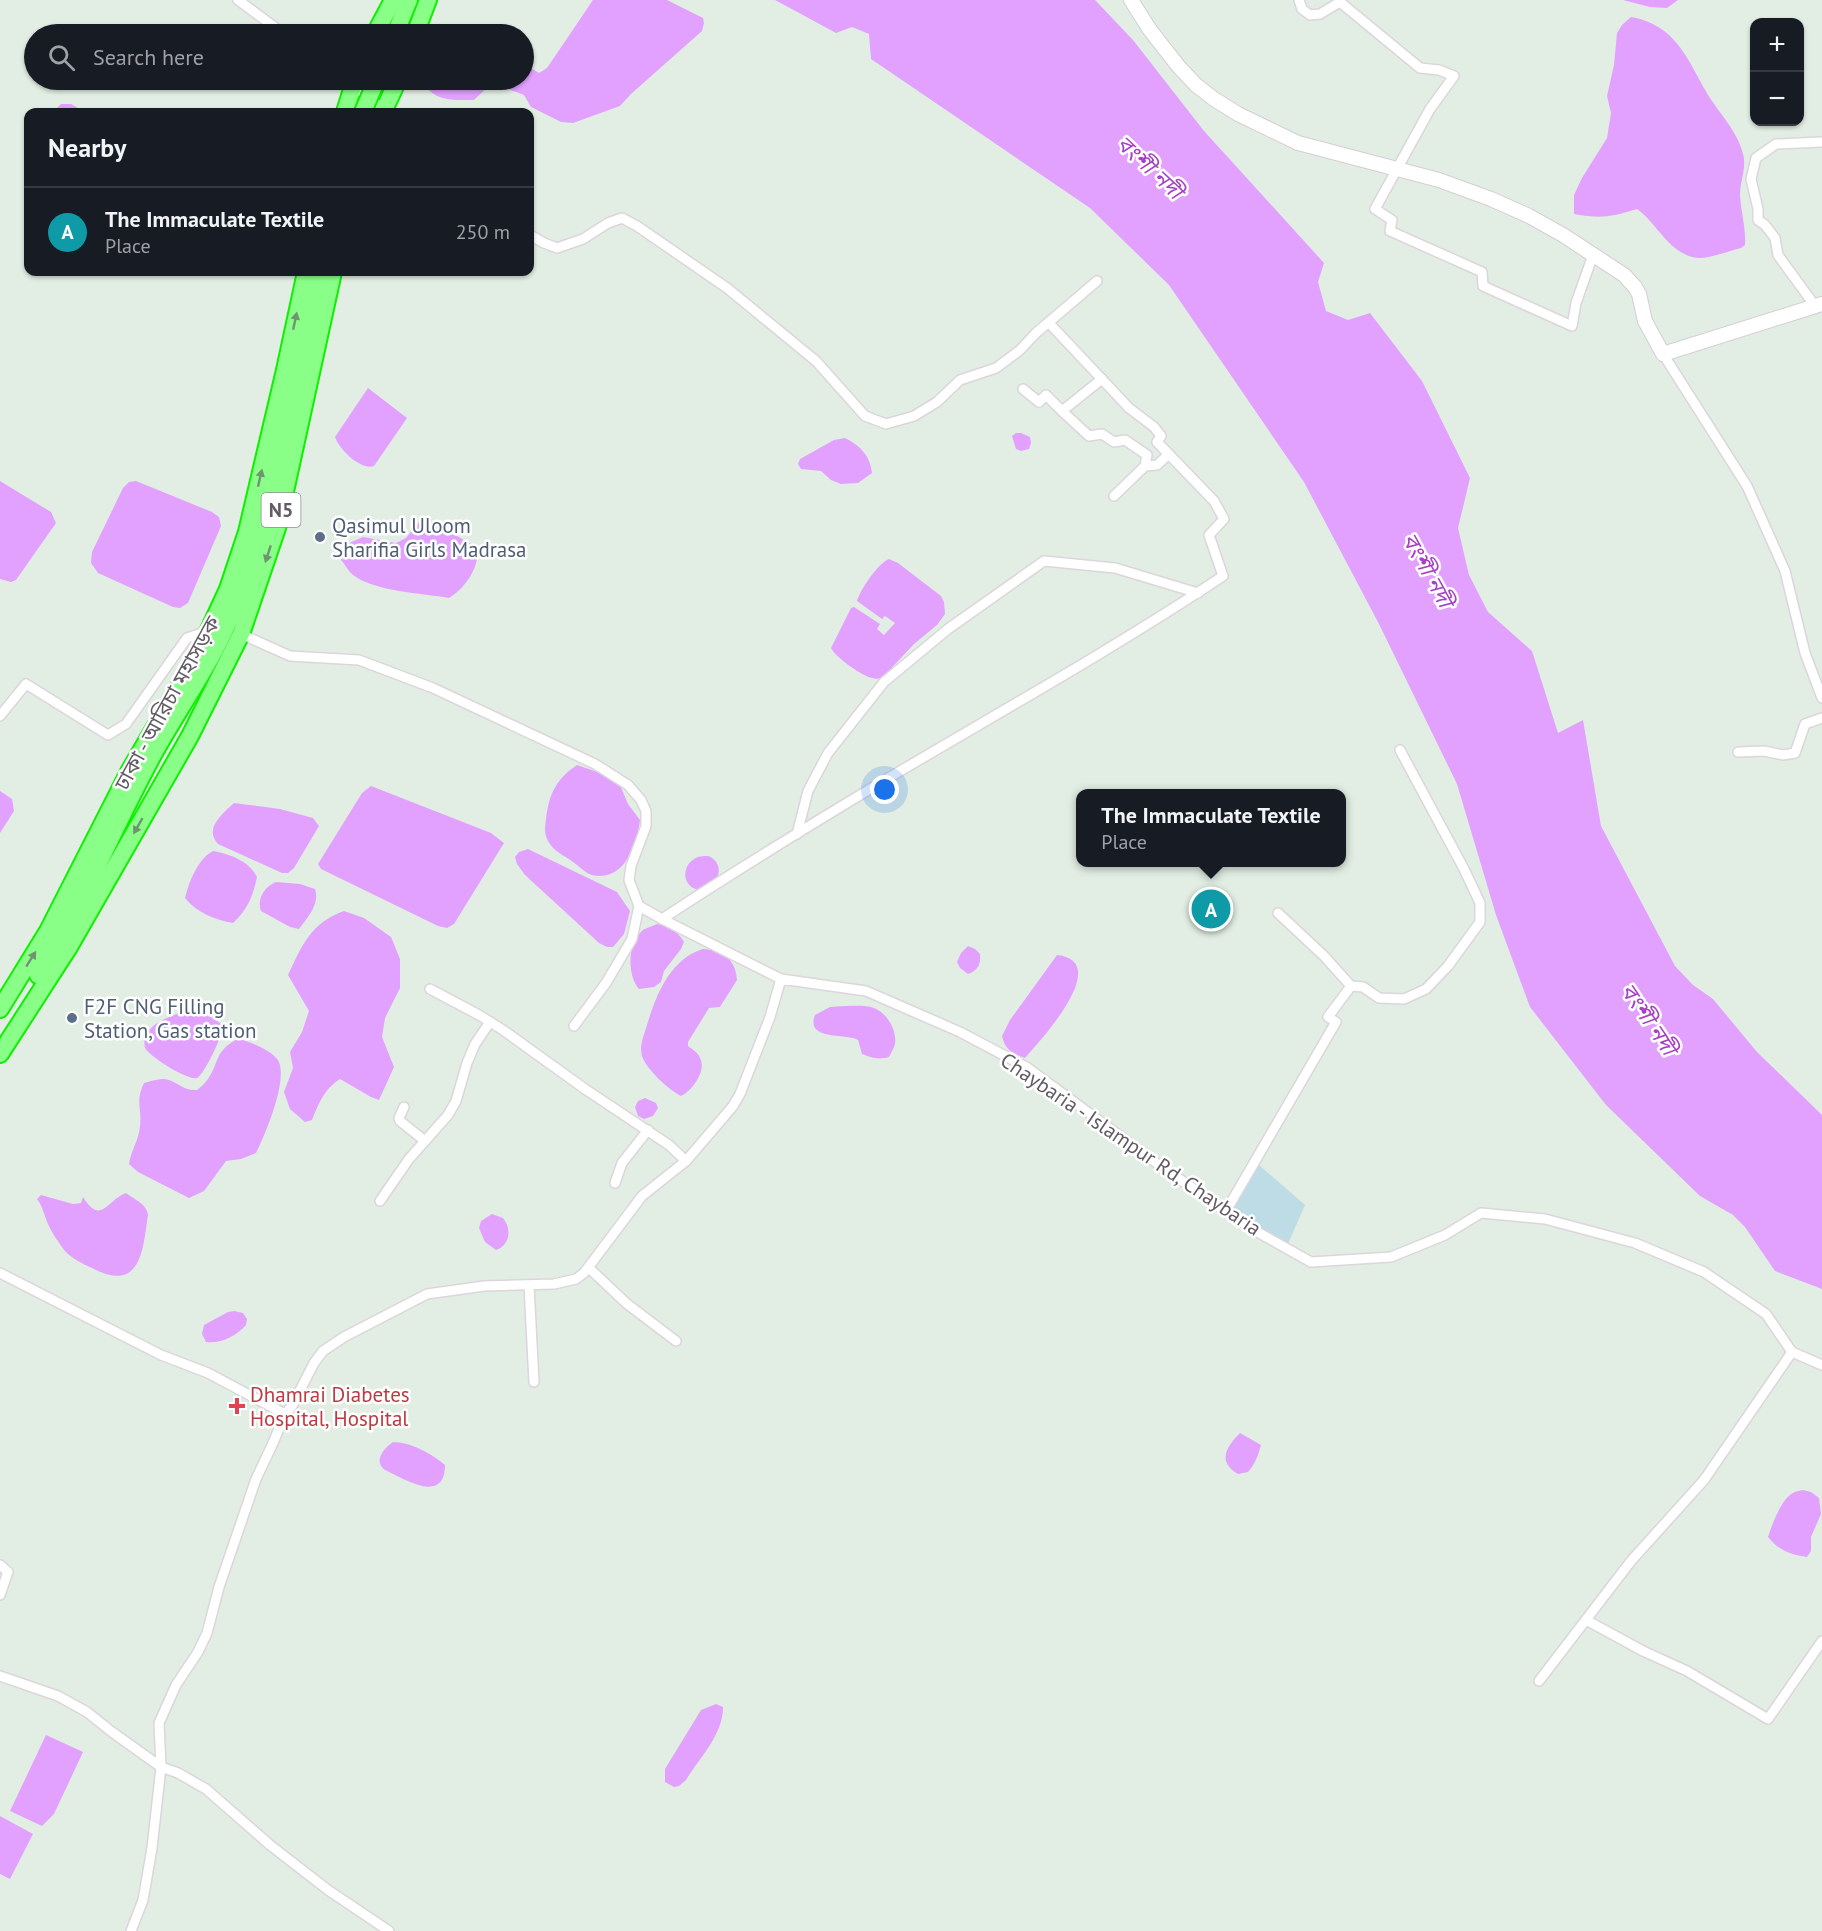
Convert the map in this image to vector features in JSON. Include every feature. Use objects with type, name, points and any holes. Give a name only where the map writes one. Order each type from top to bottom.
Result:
[{"type":"highway","points":[[380,24],[393,0]]},
{"type":"highway","points":[[399,24],[409,0]]},
{"type":"highway","points":[[419,24],[428,0]]},
{"type":"highway","points":[[346,108],[349,90]]},
{"type":"highway","points":[[365,108],[372,90]]},
{"type":"highway","points":[[386,108],[394,90]]},
{"type":"highway","name":"ঢাকা - আরিচা মহাসড়ক","points":[[181,696],[228,589],[247,532],[305,276]]},
{"type":"highway","name":"N5","points":[[0,1034],[42,969],[75,911],[135,774],[181,696],[210,660],[235,607],[259,535],[285,438],[320,276]]},
{"type":"highway","name":"N5","points":[[0,1054],[69,947],[190,736],[241,634],[277,528],[332,276]]},
{"type":"highway","name":"ঢাকা - আরিচা মহাসড়ক","points":[[0,1009],[48,931],[135,774]]},
{"type":"street","points":[[238,0],[270,24]]},
{"type":"street","points":[[1299,0],[1302,9],[1310,15],[1320,14],[1340,2],[1420,68],[1439,70],[1454,76],[1430,109],[1375,209],[1392,220],[1390,231],[1482,272],[1483,285],[1572,326],[1576,303],[1593,255]]},
{"type":"street","points":[[1133,1],[1150,30],[1179,67],[1196,84],[1230,109],[1298,143],[1438,180],[1491,199],[1529,216],[1624,275],[1639,294],[1645,321],[1663,354],[1747,486],[1785,572],[1805,653],[1822,698]]},
{"type":"street","points":[[360,90],[381,108]]},
{"type":"street","points":[[1663,354],[1818,305],[1779,255],[1775,238],[1758,220],[1758,209],[1751,180],[1756,158],[1776,144],[1822,142]]},
{"type":"street","points":[[534,237],[557,248],[583,239],[608,223],[622,218],[727,288],[816,361],[865,416],[886,424],[914,416],[937,402],[960,380],[996,368],[1020,350],[1036,333],[1096,281]]},
{"type":"street","points":[[662,920],[797,834],[1223,576],[1209,535],[1224,519],[1214,501],[1157,442],[1161,436],[1154,427],[1129,408],[1049,323]]},
{"type":"street","points":[[1062,411],[1102,379]]},
{"type":"street","points":[[1023,389],[1039,402],[1046,396],[1089,436],[1102,434],[1114,442],[1125,440],[1147,455],[1145,466],[1114,496]]},
{"type":"street","points":[[1145,466],[1158,465],[1168,454]]},
{"type":"street","points":[[797,834],[808,791],[828,753],[884,682],[948,629],[1044,561],[1115,568],[1198,593]]},
{"type":"street","points":[[0,716],[26,684],[108,735],[126,724],[187,638],[210,631]]},
{"type":"street","points":[[241,634],[291,656],[359,660],[432,688],[595,764],[628,785],[641,800],[646,811],[646,825],[631,866],[629,880],[639,906],[632,939],[618,964],[574,1026]]},
{"type":"street","points":[[1738,752],[1764,751],[1783,755],[1795,753],[1805,724],[1822,718]]},
{"type":"street","points":[[1278,913],[1324,956],[1351,986],[1363,987],[1379,998],[1404,999],[1426,989],[1448,966],[1480,922],[1480,903],[1400,750]]},
{"type":"street","name":"Chaybaria - Islampur Rd, Chaybaria","points":[[639,906],[662,920],[781,979],[866,991],[960,1032],[1028,1068],[1162,1167],[1252,1229],[1311,1262],[1390,1257],[1445,1235],[1481,1213],[1545,1218],[1635,1243],[1704,1272],[1766,1314],[1792,1352]]},
{"type":"street","points":[[131,1931],[143,1900],[152,1848],[161,1767],[159,1723],[176,1685],[198,1652],[207,1633],[219,1587],[256,1479],[285,1414],[292,1406],[314,1363],[323,1351],[344,1336],[427,1294],[484,1286],[554,1284],[576,1279],[589,1268],[642,1196],[686,1161],[733,1106],[740,1094],[770,1017],[781,979]]},
{"type":"street","points":[[1227,1211],[1336,1022],[1328,1017],[1351,986]]},
{"type":"street","points":[[430,990],[490,1022],[648,1130],[686,1161]]},
{"type":"street","points":[[380,1201],[409,1159],[450,1111],[456,1101],[471,1054],[490,1022]]},
{"type":"street","points":[[404,1107],[400,1121],[425,1141]]},
{"type":"street","points":[[615,1183],[622,1163],[648,1130]]},
{"type":"street","points":[[589,1268],[626,1303],[676,1341]]},
{"type":"street","points":[[0,1273],[161,1355],[208,1373],[285,1414]]},
{"type":"street","points":[[529,1286],[534,1382]]},
{"type":"street","points":[[1539,1681],[1631,1561],[1704,1480],[1792,1352],[1822,1365]]},
{"type":"street","points":[[0,1564],[8,1572],[0,1594]]},
{"type":"street","points":[[1586,1620],[1643,1652],[1687,1671],[1768,1719],[1821,1647]]},
{"type":"street","points":[[0,1676],[58,1696],[87,1712],[161,1767],[178,1773],[206,1789],[278,1852],[328,1890],[389,1931]]},
{"type":"shaded area","points":[[1259,1165],[1305,1205],[1287,1246],[1233,1209]]},
{"type":"water","points":[[593,0],[667,0],[703,18],[702,31],[620,106],[573,123],[561,122],[531,107],[524,95],[511,90],[534,90],[534,70],[539,73],[547,68]]},
{"type":"water","name":"বংশী নদী","points":[[775,0],[1095,0],[1133,40],[1204,131],[1324,263],[1318,282],[1326,311],[1348,320],[1370,313],[1422,381],[1470,478],[1458,528],[1469,575],[1488,612],[1532,651],[1558,733],[1583,720],[1601,826],[1675,966],[1693,985],[1713,999],[1757,1052],[1822,1115],[1822,1289],[1775,1271],[1745,1227],[1733,1215],[1700,1196],[1606,1105],[1530,1007],[1496,915],[1457,784],[1379,624],[1304,482],[1169,285],[1090,208],[871,59],[869,34],[852,27],[836,33]]},
{"type":"water","points":[[1623,0],[1678,0],[1667,8],[1650,7]]},
{"type":"water","points":[[1631,17],[1655,25],[1674,40],[1741,146],[1744,164],[1740,195],[1745,245],[1741,248],[1704,258],[1689,256],[1672,246],[1637,209],[1606,216],[1574,214],[1574,195],[1607,138],[1611,113],[1607,96],[1614,65],[1617,33]]},
{"type":"water","points":[[430,90],[485,90],[474,100],[444,98]]},
{"type":"water","points":[[61,104],[71,104],[78,108],[57,108]]},
{"type":"water","points":[[368,388],[407,418],[374,466],[369,467],[351,458],[335,437]]},
{"type":"water","points":[[1016,433],[1030,437],[1029,449],[1021,451],[1016,449],[1012,436]]},
{"type":"water","points":[[845,438],[864,452],[871,467],[872,473],[858,483],[841,484],[831,480],[821,471],[801,469],[798,464],[800,459],[834,440]]},
{"type":"water","points":[[0,481],[51,512],[56,523],[16,580],[11,582],[0,579]]},
{"type":"water","points":[[136,481],[212,512],[219,517],[221,526],[188,603],[180,608],[173,607],[98,573],[91,563],[92,552],[123,488],[129,482]]},
{"type":"water","points":[[429,520],[478,548],[474,570],[461,589],[449,598],[374,585],[353,575],[341,560],[347,544],[363,537],[396,543],[406,538],[420,521]]},
{"type":"water","points":[[889,559],[898,563],[941,596],[945,614],[937,625],[914,644],[882,678],[876,679],[849,666],[831,648],[851,608],[854,607],[880,624],[877,629],[884,635],[895,623],[885,616],[882,619],[857,601],[870,577]]},
{"type":"water","points":[[577,765],[606,775],[620,785],[628,804],[640,820],[636,841],[627,860],[613,873],[603,876],[592,875],[584,871],[553,848],[546,836],[549,802],[555,788]]},
{"type":"water","points":[[371,786],[491,833],[504,843],[454,924],[447,928],[438,926],[321,869],[318,864],[362,793]]},
{"type":"water","points":[[0,791],[12,799],[14,811],[0,833]]},
{"type":"water","points":[[234,803],[280,809],[313,818],[319,826],[294,868],[288,873],[282,873],[218,844],[214,838],[213,828]]},
{"type":"water","points":[[528,849],[617,892],[630,911],[624,934],[613,947],[599,943],[525,875],[515,857],[519,852]]},
{"type":"water","points":[[213,851],[238,859],[254,871],[257,877],[249,902],[243,913],[233,923],[206,915],[185,898],[195,871],[203,859]]},
{"type":"water","points":[[708,856],[719,868],[718,876],[712,883],[698,890],[688,884],[686,869],[693,860]]},
{"type":"water","points":[[276,882],[300,884],[315,889],[315,905],[299,929],[290,927],[261,911],[262,894]]},
{"type":"water","points":[[344,911],[364,918],[391,937],[400,959],[400,988],[385,1018],[382,1037],[394,1067],[379,1100],[340,1079],[326,1092],[312,1120],[305,1122],[290,1109],[284,1092],[293,1068],[290,1052],[302,1032],[309,1011],[288,975],[303,945],[315,929]]},
{"type":"water","points":[[657,924],[672,930],[684,942],[664,971],[661,982],[654,987],[639,989],[632,976],[630,959],[634,943],[643,930]]},
{"type":"water","points":[[968,946],[980,954],[980,958],[978,967],[968,974],[960,968],[957,962],[961,953]]},
{"type":"water","points":[[703,949],[716,951],[727,957],[734,966],[737,980],[720,1007],[709,1008],[688,1042],[688,1046],[699,1056],[702,1067],[698,1079],[681,1096],[664,1084],[648,1067],[642,1056],[641,1044],[655,1002],[666,980],[682,961]]},
{"type":"water","points":[[1057,955],[1072,960],[1078,971],[1076,985],[1068,1002],[1045,1035],[1025,1058],[1016,1055],[1005,1044],[1002,1036],[1010,1020]]},
{"type":"water","points":[[860,1006],[879,1010],[893,1028],[895,1046],[889,1057],[878,1058],[862,1054],[858,1040],[828,1035],[816,1029],[813,1023],[815,1015],[830,1007]]},
{"type":"water","points":[[186,1010],[205,1014],[221,1024],[220,1037],[215,1050],[197,1078],[186,1076],[169,1067],[145,1048],[145,1036],[149,1030]]},
{"type":"water","points":[[237,1039],[259,1046],[278,1060],[281,1069],[275,1107],[256,1153],[241,1159],[226,1161],[204,1191],[189,1198],[138,1172],[129,1164],[139,1131],[141,1090],[144,1083],[163,1079],[197,1090],[212,1073],[224,1048]]},
{"type":"water","points":[[645,1098],[656,1103],[658,1108],[653,1116],[644,1119],[638,1116],[635,1107],[638,1101]]},
{"type":"water","points":[[126,1193],[143,1205],[148,1215],[137,1263],[131,1271],[123,1275],[111,1275],[96,1270],[68,1254],[51,1231],[37,1199],[41,1195],[73,1204],[81,1203],[83,1197],[95,1210],[100,1210]]},
{"type":"water","points":[[492,1214],[503,1218],[508,1227],[507,1241],[496,1250],[485,1242],[479,1228],[481,1221]]},
{"type":"water","points":[[234,1311],[243,1313],[247,1319],[246,1325],[238,1333],[228,1338],[217,1342],[206,1342],[202,1334],[204,1325]]},
{"type":"water","points":[[1240,1433],[1261,1445],[1256,1460],[1248,1472],[1238,1474],[1227,1464],[1226,1454]]},
{"type":"water","points":[[393,1442],[421,1449],[445,1465],[443,1477],[438,1484],[431,1487],[422,1486],[385,1470],[380,1463],[381,1455]]},
{"type":"water","points":[[1803,1490],[1819,1498],[1821,1514],[1811,1537],[1811,1551],[1807,1557],[1785,1551],[1768,1537],[1785,1501],[1794,1492]]},
{"type":"water","points":[[716,1704],[723,1707],[722,1717],[710,1745],[686,1780],[679,1786],[674,1787],[665,1782],[665,1769],[701,1710]]},
{"type":"water","points":[[46,1735],[83,1752],[54,1814],[42,1826],[10,1811]]},
{"type":"water","points":[[0,1816],[33,1834],[10,1879],[0,1874]]},
{"type":"place","name":"Qasimul Uloom Sharifia Girls Madrasa","points":[[320,537]]},
{"type":"place","name":"The Immaculate Textile","points":[[1211,909]]},
{"type":"place","name":"F2F CNG Filling Station, Gas station","points":[[72,1018]]},
{"type":"place","name":"Dhamrai Diabetes Hospital, Hospital","points":[[237,1406]]}]
